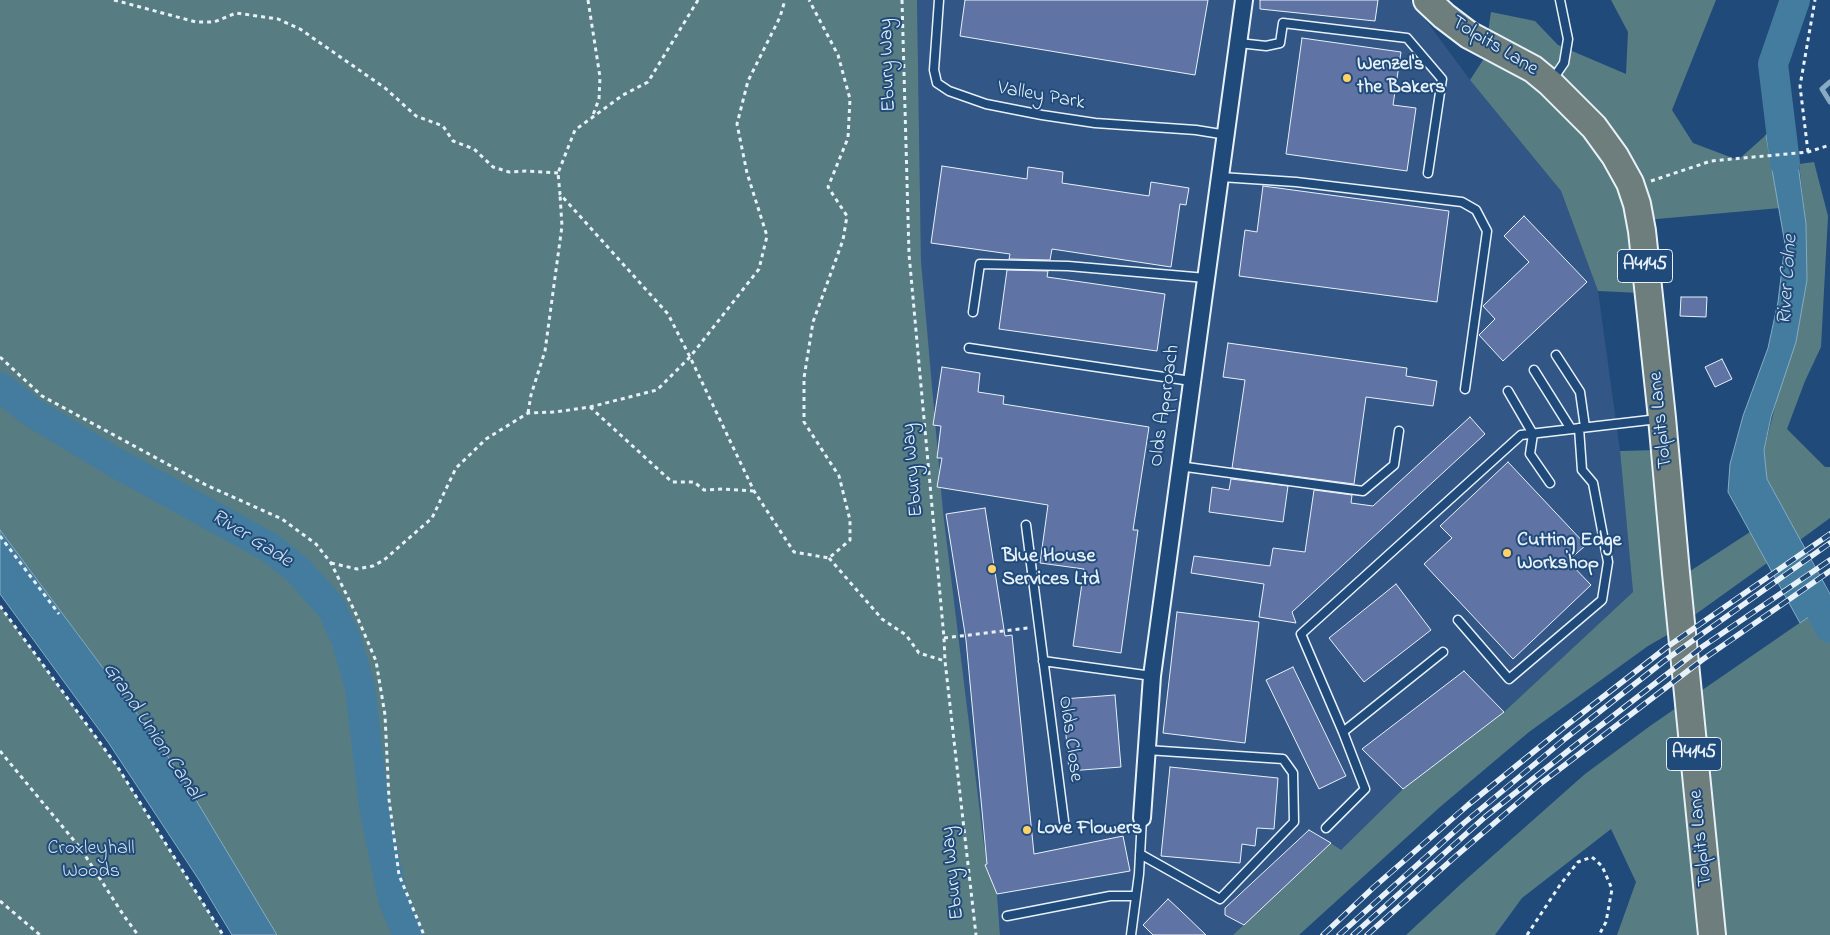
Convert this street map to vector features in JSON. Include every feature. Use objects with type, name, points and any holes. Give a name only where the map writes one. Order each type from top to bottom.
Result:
[{"type":"main road","name":"Tolpits Lane","points":[[1427,0],[1469,35],[1532,69],[1550,83],[1594,127],[1615,156],[1630,183],[1642,231],[1712,935]]},
{"type":"street","name":"Olds Approach","points":[[1142,818],[1152,676],[1179,466],[1227,136],[1244,0]]},
{"type":"lane","name":"Valley Park","points":[[939,0],[934,70],[937,82],[949,91],[986,104],[1095,124],[1196,130],[1227,136]]},
{"type":"lane","points":[[1550,83],[1564,64],[1568,39],[1560,0]]},
{"type":"lane","points":[[1239,43],[1266,46],[1280,43],[1283,23],[1407,38],[1442,79],[1428,173]]},
{"type":"lane","points":[[1221,178],[1296,182],[1443,199],[1462,202],[1476,210],[1487,231],[1465,389]]},
{"type":"lane","points":[[973,312],[980,264],[1068,266],[1206,278]]},
{"type":"lane","points":[[968,348],[1191,382]]},
{"type":"lane","points":[[1458,620],[1509,679],[1602,600],[1608,562],[1593,483],[1582,470],[1579,428],[1580,392],[1556,355]]},
{"type":"lane","points":[[1534,370],[1579,428]]},
{"type":"lane","points":[[1508,391],[1533,434],[1530,454],[1550,483]]},
{"type":"lane","points":[[1326,828],[1365,789],[1301,634],[1522,435],[1662,418]]},
{"type":"lane","points":[[1179,466],[1363,491],[1394,466],[1399,431]]},
{"type":"lane","name":"Olds Close","points":[[1026,525],[1064,821]]},
{"type":"lane","points":[[1343,732],[1443,652]]},
{"type":"lane","name":"Olds Close","points":[[1042,661],[1152,676]]},
{"type":"lane","points":[[1140,854],[1220,899],[1294,822],[1293,773],[1283,759],[1147,750]]},
{"type":"lane","points":[[1131,935],[1142,818]]},
{"type":"lane","points":[[1006,916],[1110,896],[1136,896]]},
{"type":"path","points":[[114,0],[196,22],[214,22],[236,13],[278,19],[300,29],[385,88],[416,116],[443,126],[453,141],[474,149],[493,167],[509,172],[558,172]]},
{"type":"path","points":[[588,0],[600,77],[600,99],[592,116]]},
{"type":"path","points":[[528,413],[531,395],[545,351],[562,226],[558,172],[575,130],[623,95],[648,82],[698,0]]},
{"type":"path","points":[[331,563],[356,569],[373,566],[384,560],[407,542],[432,518],[456,468],[486,439],[528,413],[555,412],[590,407],[657,390],[690,357],[759,269],[767,236],[747,173],[737,124],[748,81],[780,17],[785,0]]},
{"type":"path","points":[[809,0],[838,55],[850,99],[848,138],[828,188],[847,216],[838,255],[813,322],[804,378],[804,422],[839,476],[850,520],[850,540],[829,558]]},
{"type":"path","name":"Ebury Way","points":[[902,0],[909,254],[945,661],[976,935]]},
{"type":"path","points":[[1808,152],[1800,86],[1816,0]]},
{"type":"path","points":[[1630,183],[1647,183],[1711,161],[1808,152],[1830,145]]},
{"type":"path","points":[[560,194],[668,314],[754,491],[794,552],[829,558],[882,619],[906,635],[919,654],[945,661]]},
{"type":"path","points":[[0,357],[42,396],[206,485],[282,519],[316,544],[331,563],[376,661],[385,715],[389,799],[399,875],[424,935]]},
{"type":"path","points":[[590,407],[672,482],[694,482],[704,490],[754,491]]},
{"type":"path","points":[[0,536],[59,614]]},
{"type":"path","points":[[0,606],[117,766],[223,935]]},
{"type":"path","points":[[944,638],[1038,627]]},
{"type":"path","points":[[0,751],[81,849],[138,935]]},
{"type":"path","points":[[1527,935],[1560,885],[1578,862],[1592,857],[1602,866],[1612,889],[1606,922],[1599,935]]},
{"type":"path","points":[[0,901],[40,935]]},
{"type":"shaded area","points":[[917,0],[1411,0],[1470,80],[1561,191],[1598,291],[1620,451],[1633,592],[1504,712],[1403,789],[1341,851],[1332,843],[1233,935],[1000,935],[997,894],[985,865],[937,487],[921,261]]},
{"type":"green space","points":[[0,0],[917,0],[921,261],[943,512],[984,846],[997,894],[1000,935],[276,935],[159,743],[0,530]]},
{"type":"green space","points":[[1611,0],[1716,0],[1672,110],[1693,143],[1738,160],[1766,135],[1780,208],[1646,220],[1625,149],[1581,95],[1547,65],[1488,33],[1491,12],[1535,21],[1558,45],[1626,74],[1628,32]]},
{"type":"green space","points":[[1485,57],[1523,73],[1597,146],[1621,187],[1641,293],[1598,291],[1561,191],[1470,80]]},
{"type":"green space","points":[[1814,162],[1828,216],[1821,347],[1805,381],[1787,429],[1825,467],[1830,467],[1830,518],[1800,540],[1767,479],[1764,450],[1807,280],[1806,224],[1799,164]]},
{"type":"green space","points":[[1658,450],[1674,631],[1648,646],[1529,732],[1440,807],[1299,935],[1233,935],[1331,843],[1341,850],[1403,789],[1504,712],[1633,592],[1620,451]]},
{"type":"green space","points":[[1750,532],[1767,563],[1689,619],[1684,575]]},
{"type":"green space","points":[[1830,602],[1830,935],[1617,935],[1636,882],[1611,829],[1522,898],[1495,935],[1406,935],[1585,774],[1650,726]]},
{"type":"green space","name":"Croxleyhall Woods","points":[[0,606],[117,766],[223,935],[0,935]]},
{"type":"water","points":[[1791,112],[1806,224],[1807,280],[1796,342],[1771,417],[1764,450],[1767,479],[1830,594],[1830,602],[1800,623],[1728,492],[1730,464],[1743,416],[1768,348],[1778,302],[1785,244],[1766,135]]},
{"type":"water","points":[[0,530],[159,743],[193,795],[277,935],[232,935],[199,880],[108,742],[0,594]]},
{"type":"building","points":[[965,0],[1208,0],[1195,75],[960,36]]},
{"type":"building","points":[[1260,0],[1378,0],[1375,21],[1260,9]]},
{"type":"building","name":"Wenzel's the Bakers","points":[[1302,38],[1401,52],[1393,105],[1416,108],[1407,171],[1286,154]]},
{"type":"building","points":[[942,166],[1027,179],[1028,167],[1063,172],[1062,183],[1149,196],[1151,182],[1189,188],[1186,205],[1180,204],[1171,267],[1052,249],[1050,260],[1009,259],[1010,254],[931,243]]},
{"type":"building","points":[[1263,186],[1449,211],[1437,302],[1239,276],[1245,230],[1257,232]]},
{"type":"building","points":[[1524,216],[1587,282],[1503,361],[1479,335],[1495,319],[1483,306],[1529,262],[1504,236]]},
{"type":"building","points":[[1007,270],[1048,271],[1047,277],[1165,294],[1157,351],[999,329]]},
{"type":"building","points":[[1681,297],[1707,297],[1706,317],[1680,316]]},
{"type":"building","points":[[1228,343],[1407,368],[1406,376],[1437,381],[1433,406],[1366,397],[1354,484],[1232,468],[1245,380],[1223,377]]},
{"type":"building","points":[[1722,359],[1732,379],[1715,387],[1705,367]]},
{"type":"building","points":[[942,367],[980,373],[978,392],[1004,396],[1003,404],[1149,427],[1133,530],[1138,530],[1121,653],[1073,646],[1084,569],[1040,563],[1048,505],[937,487],[942,458],[937,458],[941,426],[933,425]]},
{"type":"building","points":[[1470,417],[1485,434],[1292,612],[1296,623],[1259,617],[1264,584],[1191,573],[1194,556],[1270,566],[1273,548],[1305,552],[1314,490],[1352,495],[1351,503],[1373,506]]},
{"type":"building","name":"Cutting Edge Workshop","points":[[1508,462],[1586,545],[1568,561],[1591,585],[1513,659],[1424,564],[1452,538],[1440,526]]},
{"type":"building","points":[[1231,479],[1288,486],[1283,522],[1209,512],[1212,487],[1229,490]]},
{"type":"building","points":[[985,508],[1005,636],[1012,635],[1034,854],[1123,836],[1130,871],[997,894],[985,865],[987,864],[966,640],[946,514]]},
{"type":"building","points":[[1396,584],[1431,630],[1364,682],[1329,638]]},
{"type":"building","points":[[1177,612],[1259,622],[1245,743],[1163,733]]},
{"type":"building","points":[[1293,667],[1346,776],[1319,789],[1266,680]]},
{"type":"building","points":[[1464,671],[1504,712],[1403,789],[1362,749]]},
{"type":"building","points":[[1115,695],[1121,767],[1069,771],[1063,699]]},
{"type":"building","points":[[1170,767],[1278,778],[1274,829],[1257,828],[1255,846],[1242,844],[1240,863],[1161,856]]},
{"type":"building","points":[[1309,830],[1331,843],[1244,925],[1225,915],[1225,908]]},
{"type":"building","points":[[1168,899],[1206,935],[1153,935],[1143,925]]},
{"type":"waterway","name":"River Colne","points":[[1785,163],[1773,64],[1795,0]]},
{"type":"waterway","points":[[1830,82],[1822,89],[1830,102]]},
{"type":"waterway","name":"River Gade","points":[[0,387],[33,413],[118,464],[269,547],[298,570],[331,607],[346,639],[360,687],[374,807],[393,899],[408,935]]},
{"type":"waterway","name":"River Colne","points":[[1813,595],[1830,628]]},
{"type":"railway","points":[[1323,935],[1374,887],[1468,805],[1563,728],[1667,647],[1830,534]]},
{"type":"railway","points":[[1339,935],[1464,823],[1566,738],[1664,661],[1830,543]]},
{"type":"railway","points":[[1353,935],[1485,817],[1573,747],[1702,647],[1830,560]]},
{"type":"railway","points":[[1367,935],[1540,784],[1702,660],[1830,571]]},
{"type":"place","name":"Wenzel's the Bakers","points":[[1347,78]]},
{"type":"place","name":"Cutting Edge Workshop","points":[[1507,553]]},
{"type":"place","name":"Blue House Services Ltd","points":[[992,569]]},
{"type":"place","name":"Love Flowers","points":[[1027,830]]},
{"type":"water label","name":"Grand Union Canal","points":[[151,732]]}]
